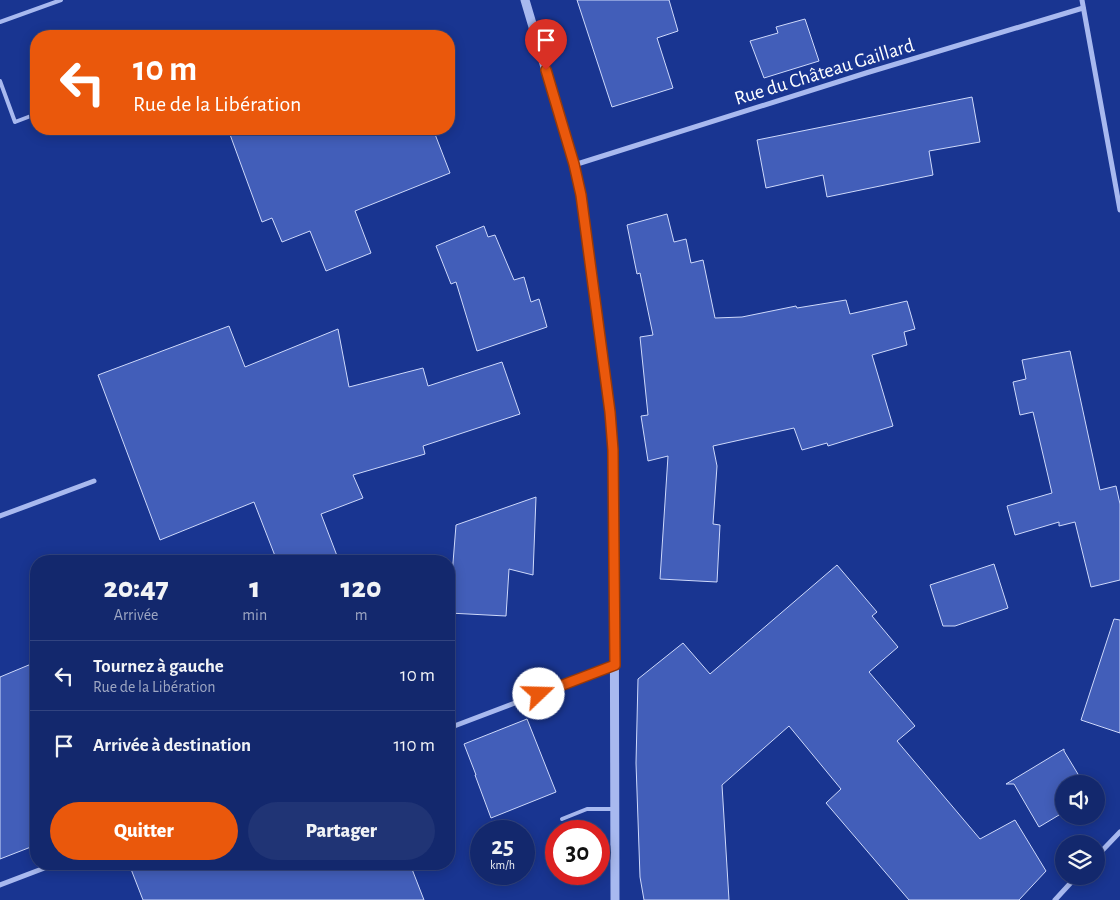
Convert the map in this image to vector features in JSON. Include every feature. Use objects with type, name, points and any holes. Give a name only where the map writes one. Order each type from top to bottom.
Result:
[{"type":"street","points":[[525,0],[574,164],[581,195],[609,404],[614,488],[614,900]]},
{"type":"street","points":[[1082,0],[1120,210]]},
{"type":"street","name":"Rue du Château Gaillard","points":[[574,164],[856,76],[1083,8]]},
{"type":"street","points":[[0,516],[94,481]]},
{"type":"street","points":[[455,726],[615,665]]},
{"type":"street","points":[[1105,847],[1120,832]]},
{"type":"street","points":[[0,886],[40,870]]},
{"type":"street","points":[[1055,900],[1069,885]]},
{"type":"lane","points":[[0,22],[61,0]]},
{"type":"lane","points":[[0,81],[15,122],[30,116]]},
{"type":"lane","points":[[562,819],[587,809],[614,809]]},
{"type":"building","points":[[577,0],[669,0],[678,31],[657,38],[673,88],[612,107]]},
{"type":"building","points":[[805,19],[819,61],[764,78],[750,41],[778,33],[776,27]]},
{"type":"building","points":[[972,97],[980,142],[929,151],[933,175],[827,197],[823,175],[766,188],[757,140]]},
{"type":"building","points":[[230,135],[435,135],[450,173],[355,211],[371,253],[326,271],[310,231],[282,242],[272,218],[262,222]]},
{"type":"building","points":[[667,214],[674,242],[686,239],[691,263],[703,260],[715,318],[742,317],[796,306],[797,308],[846,300],[850,314],[907,301],[915,329],[904,332],[907,345],[872,355],[893,426],[828,446],[827,443],[802,450],[794,428],[713,446],[717,466],[713,524],[720,525],[717,582],[660,579],[668,456],[648,461],[641,416],[648,415],[640,337],[653,335],[640,273],[637,274],[627,225]]},
{"type":"building","points":[[484,226],[488,237],[495,235],[514,280],[524,277],[531,302],[539,299],[547,327],[477,351],[456,282],[451,284],[436,246]]},
{"type":"building","points":[[229,326],[245,367],[338,329],[349,387],[423,368],[428,386],[502,362],[520,414],[423,446],[425,454],[353,475],[363,498],[321,514],[337,555],[275,555],[254,502],[160,540],[98,375]]},
{"type":"building","points":[[1070,351],[1100,490],[1116,486],[1120,504],[1120,580],[1091,587],[1075,522],[1059,526],[1059,522],[1015,535],[1007,506],[1052,493],[1033,412],[1020,415],[1013,382],[1026,379],[1022,360]]},
{"type":"building","points":[[536,497],[533,575],[509,569],[506,616],[455,613],[454,555],[456,525]]},
{"type":"building","points":[[994,564],[1008,608],[955,626],[943,626],[930,585]]},
{"type":"building","points":[[837,565],[877,612],[872,616],[898,647],[869,672],[915,726],[897,741],[980,839],[1015,820],[1046,871],[1019,900],[909,900],[826,803],[841,789],[789,726],[722,785],[729,900],[644,900],[640,877],[636,763],[638,679],[683,643],[710,674]]},
{"type":"building","points":[[1114,619],[1120,620],[1120,733],[1081,720]]},
{"type":"building","points":[[30,664],[30,847],[0,859],[0,677]]},
{"type":"building","points":[[527,719],[556,792],[491,818],[464,744]]},
{"type":"building","points":[[1064,749],[1079,775],[1055,775],[1055,817],[1039,827],[1014,784],[1006,784]]},
{"type":"building","points":[[131,870],[412,870],[424,900],[143,900]]},
{"type":"route","points":[[539,694],[615,665],[614,488],[610,412],[581,195],[574,164],[546,70]]}]
